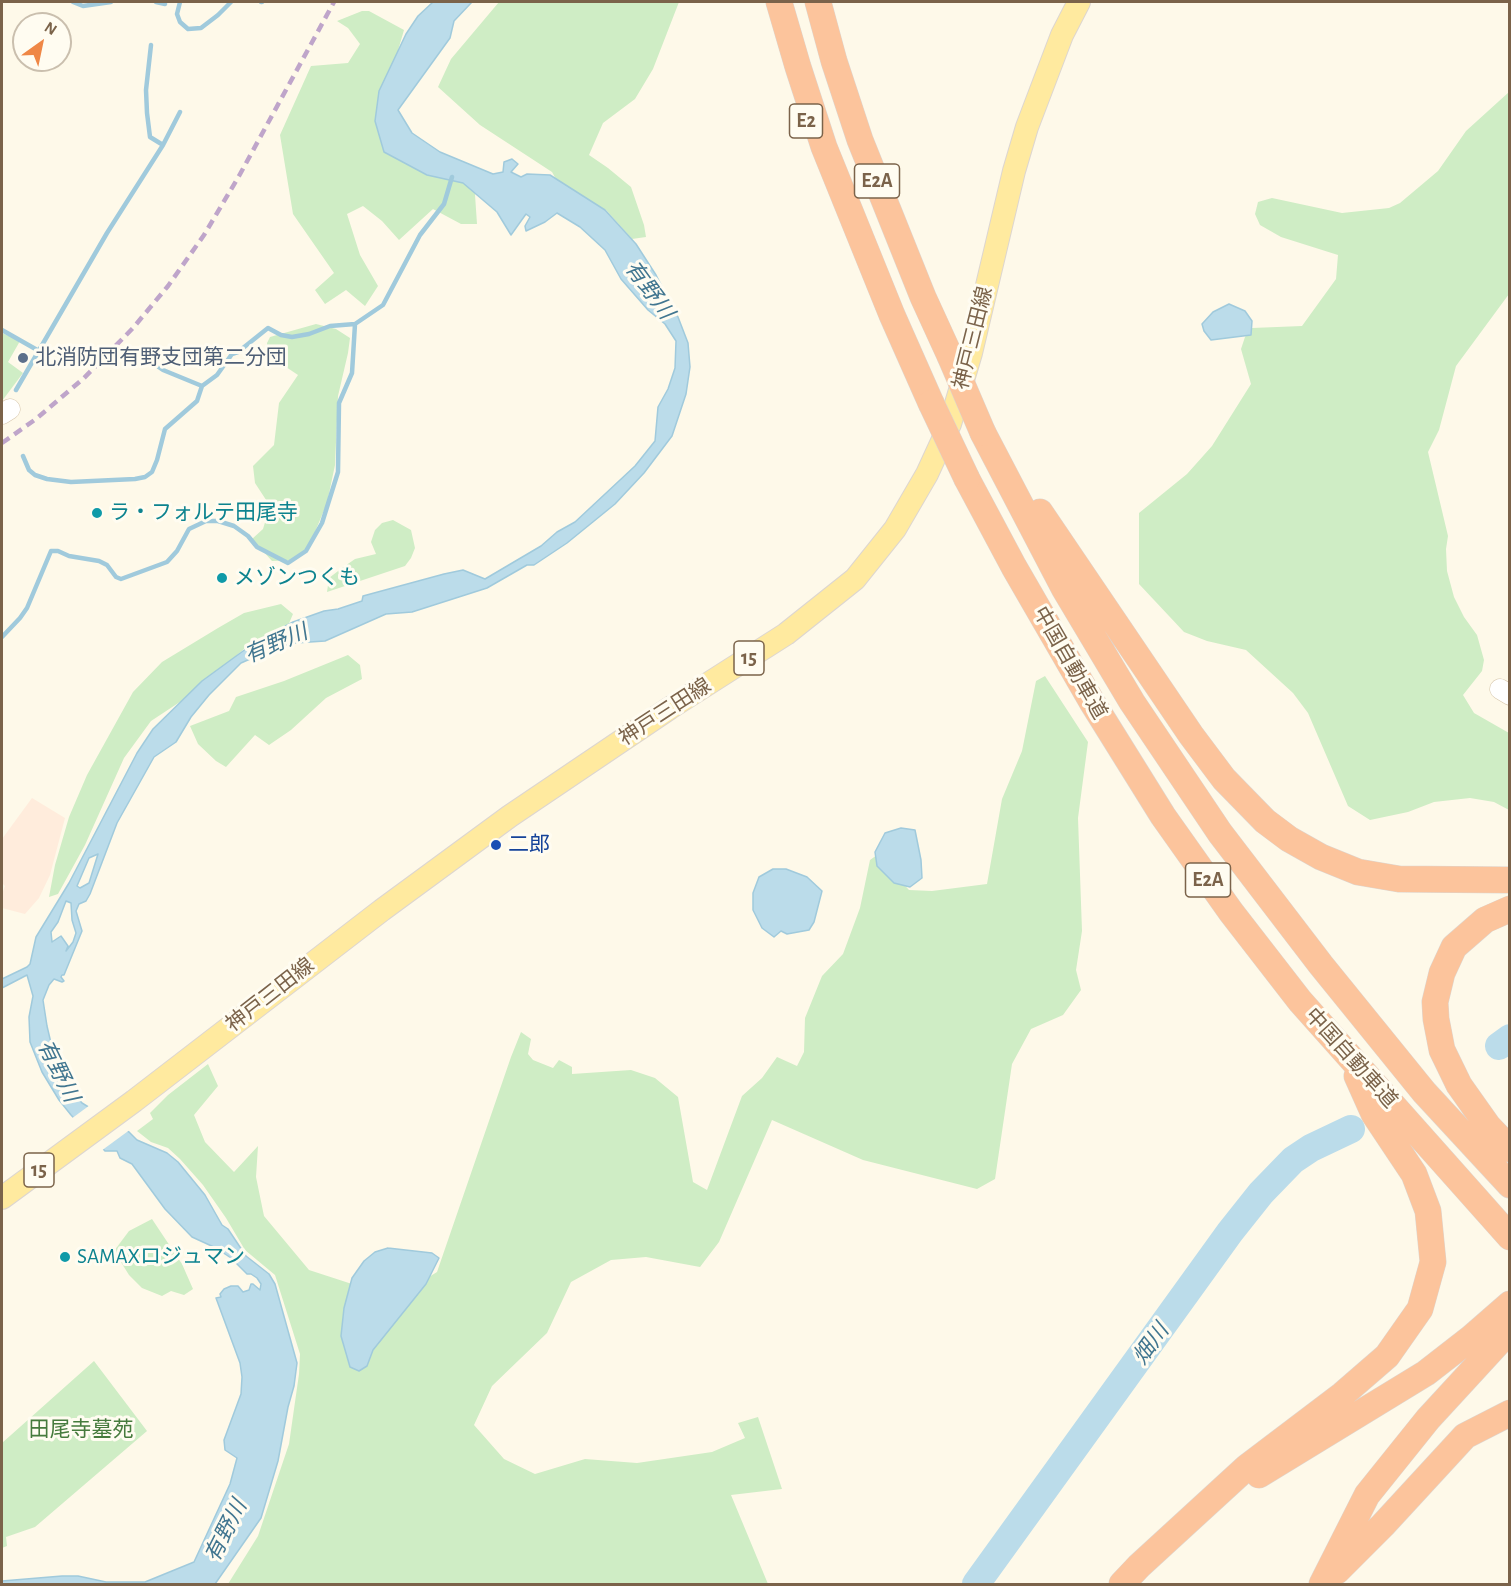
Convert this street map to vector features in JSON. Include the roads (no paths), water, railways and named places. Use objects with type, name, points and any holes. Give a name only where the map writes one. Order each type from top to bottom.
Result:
[{"type":"highway","name":"E2","points":[[761,2],[816,147],[860,237]]},
{"type":"highway","name":"中国自動車道","points":[[779,2],[824,147],[931,403],[967,479],[1014,567],[1092,702],[1162,816],[1231,912],[1300,1000],[1509,1237]]},
{"type":"highway","name":"中国自動車道","points":[[818,2],[834,61],[860,140],[894,225],[983,433],[1064,588],[1132,702],[1220,833],[1321,965],[1424,1092],[1509,1185]]},
{"type":"highway","points":[[828,2],[894,225]]},
{"type":"highway","points":[[983,433],[1038,509],[1191,735],[1224,779],[1265,820],[1289,839],[1321,857],[1358,872],[1399,879],[1509,880]]},
{"type":"highway","points":[[1509,909],[1485,920],[1454,947],[1442,973],[1435,1002],[1442,1050],[1459,1085],[1488,1126],[1509,1149]]},
{"type":"highway","points":[[1122,1584],[1247,1467],[1342,1395],[1387,1356],[1420,1309],[1433,1262],[1428,1211],[1414,1174],[1374,1114],[1347,1054]]},
{"type":"highway","points":[[1205,1508],[1426,1373],[1471,1338],[1509,1304]]},
{"type":"highway","points":[[1323,1584],[1366,1495],[1428,1419],[1509,1330]]},
{"type":"highway","points":[[1323,1584],[1383,1525],[1465,1436],[1509,1413]]},
{"type":"main road","name":"神戸三田線","points":[[2,1198],[134,1101],[382,910],[500,823],[670,708],[786,634],[855,579],[895,530],[927,474],[950,424],[972,353],[1014,171],[1027,127],[1062,35],[1079,2]]},
{"type":"water","name":"有野川","points":[[433,2],[472,2],[454,21],[450,38],[398,110],[412,133],[440,152],[493,174],[503,172],[504,162],[512,159],[518,164],[511,172],[521,177],[527,174],[550,175],[605,210],[636,244],[656,275],[678,317],[688,343],[690,367],[686,394],[672,436],[644,473],[615,504],[567,543],[534,565],[527,565],[487,588],[412,612],[386,614],[325,641],[295,643],[275,648],[241,663],[209,695],[191,717],[176,742],[154,757],[117,823],[90,894],[86,901],[79,904],[76,911],[82,931],[64,975],[61,977],[64,981],[54,979],[43,1000],[47,1026],[55,1060],[71,1091],[82,1103],[129,1132],[137,1140],[167,1153],[178,1162],[205,1195],[222,1225],[228,1229],[246,1256],[269,1274],[275,1284],[297,1363],[294,1386],[278,1461],[261,1518],[215,1584],[2,1584],[2,1581],[62,1576],[78,1576],[106,1582],[145,1582],[194,1562],[230,1484],[237,1458],[225,1450],[224,1440],[241,1394],[242,1377],[240,1363],[216,1298],[221,1297],[220,1294],[224,1289],[231,1286],[238,1286],[243,1292],[249,1290],[251,1284],[260,1290],[261,1284],[257,1278],[247,1274],[231,1258],[192,1237],[165,1209],[132,1164],[120,1158],[117,1151],[105,1151],[71,1115],[42,1072],[30,1042],[29,1017],[33,996],[27,975],[2,988],[2,979],[30,964],[36,937],[69,883],[137,753],[153,729],[202,681],[254,643],[293,622],[362,601],[363,596],[444,574],[463,570],[485,579],[541,546],[557,532],[575,522],[635,466],[655,441],[658,407],[668,389],[675,368],[676,341],[665,324],[648,310],[621,279],[605,250],[580,227],[557,213],[526,231],[525,226],[530,217],[526,214],[511,235],[497,212],[463,183],[427,175],[384,152],[375,121],[379,91],[406,34],[418,16]],"holes":[[[98,854],[89,883],[80,888],[77,886],[89,858]],[[66,901],[71,903],[72,920],[76,933],[66,951],[68,946],[61,936],[52,942],[51,932],[58,922]]]},
{"type":"water","points":[[1229,304],[1245,311],[1252,321],[1251,335],[1211,340],[1202,324],[1213,312]]},
{"type":"water","points":[[901,828],[915,830],[921,860],[922,878],[910,887],[894,883],[877,866],[875,852],[885,833]]},
{"type":"water","points":[[773,869],[786,869],[807,877],[822,891],[814,922],[809,930],[787,934],[781,931],[774,937],[762,928],[753,910],[753,893],[759,877]]},
{"type":"water","points":[[388,1248],[432,1253],[439,1258],[426,1284],[373,1350],[367,1366],[359,1371],[350,1367],[341,1336],[344,1308],[352,1278],[364,1261],[375,1252]]},
{"type":"waterway","points":[[73,2],[83,6],[111,2]]},
{"type":"waterway","points":[[156,2],[165,4]]},
{"type":"waterway","points":[[180,2],[177,14],[180,22],[188,29],[201,28],[231,2]]},
{"type":"waterway","points":[[151,45],[146,90],[147,113],[150,137],[163,145]]},
{"type":"waterway","points":[[16,390],[107,233],[163,145],[180,112]]},
{"type":"waterway","points":[[129,347],[163,370],[202,386],[217,375],[232,354],[238,352],[268,328],[281,335],[292,337],[309,334],[330,326],[355,324],[383,305],[420,235],[444,204],[452,177]]},
{"type":"waterway","points":[[2,637],[27,608],[51,551],[99,561],[107,565],[116,577],[121,579],[167,562],[177,551],[189,529],[206,521],[218,521],[234,526],[248,536],[257,547],[288,563],[306,551],[322,523],[338,472],[339,403],[352,373],[355,324]]},
{"type":"waterway","points":[[2,330],[39,351]]},
{"type":"waterway","points":[[23,456],[29,470],[47,479],[71,482],[145,477],[152,472],[165,429],[197,401],[202,386]]},
{"type":"waterway","name":"畑川","points":[[1499,1046],[1510,1038]]},
{"type":"waterway","name":"畑川","points":[[976,1584],[1230,1232],[1261,1193],[1293,1160],[1311,1148],[1351,1129]]},
{"type":"railway","points":[[2,443],[36,419],[84,378],[133,328],[168,286],[204,235],[239,176],[334,2]]},
{"type":"place","name":"北消防団有野支団第二分団","points":[[23,358]]},
{"type":"place","name":"ラ・フォルテ田尾寺","points":[[97,513]]},
{"type":"place","name":"メゾンつくも","points":[[222,578]]},
{"type":"place","name":"二郎","points":[[496,845]]},
{"type":"place","name":"SAMAXロジュマン","points":[[65,1257]]},
{"type":"park label","name":"田尾寺墓苑","points":[[81,1430]]}]
